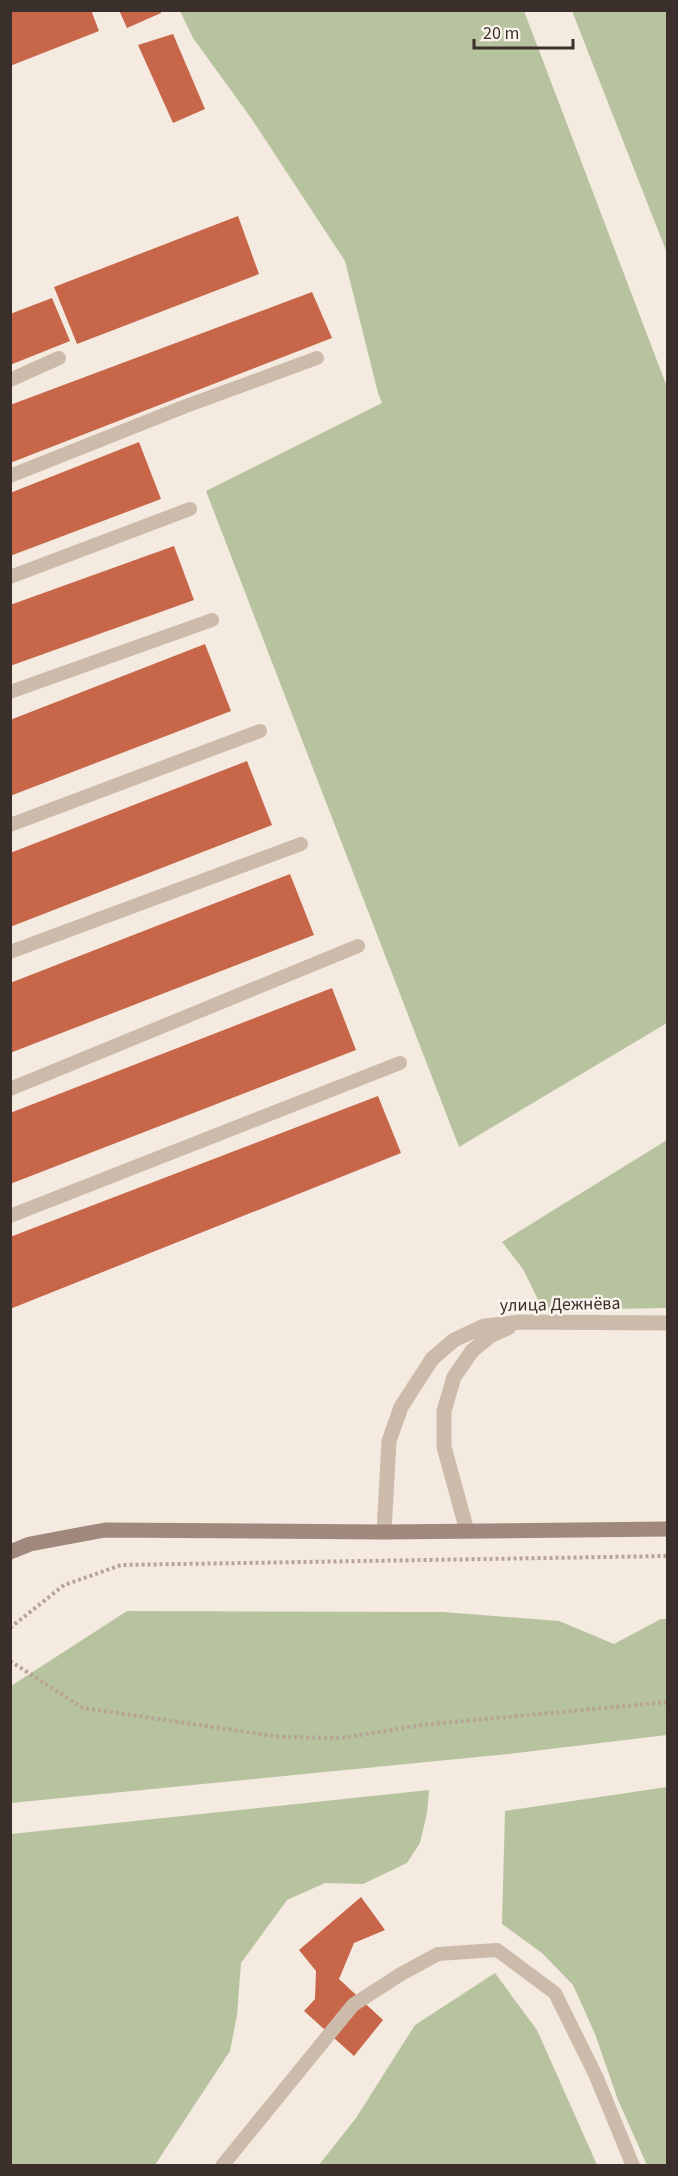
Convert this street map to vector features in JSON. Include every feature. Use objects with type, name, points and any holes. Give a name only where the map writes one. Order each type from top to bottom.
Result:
[{"type":"main road","points":[[10,1552],[30,1544],[105,1530],[384,1532],[668,1529]]},
{"type":"street","name":"улица Дежнёва","points":[[384,1532],[389,1441],[401,1407],[432,1359],[454,1340],[484,1326],[521,1322],[668,1323]]},
{"type":"street","points":[[467,1531],[444,1447],[444,1411],[454,1377],[472,1351],[490,1336],[521,1322]]},
{"type":"lane","points":[[10,380],[59,358]]},
{"type":"lane","points":[[10,476],[186,406],[316,358]]},
{"type":"lane","points":[[10,577],[190,509]]},
{"type":"lane","points":[[10,692],[212,620]]},
{"type":"lane","points":[[10,825],[260,731]]},
{"type":"lane","points":[[10,952],[302,844]]},
{"type":"lane","points":[[10,1089],[358,946]]},
{"type":"lane","points":[[10,1216],[400,1063]]},
{"type":"lane","points":[[222,2166],[353,2005],[401,1974],[438,1954],[497,1950],[555,1993],[596,2076],[633,2166]]},
{"type":"path","points":[[10,1628],[64,1585],[121,1565],[668,1556]]},
{"type":"path","points":[[10,1661],[83,1708],[281,1737],[341,1738],[422,1725],[668,1702]]},
{"type":"green space","points":[[180,11],[524,11],[667,387],[667,1023],[459,1147],[206,491],[382,403],[345,261],[251,118],[193,38]]},
{"type":"green space","points":[[572,11],[667,11],[667,253]]},
{"type":"green space","points":[[667,1140],[667,1308],[543,1310],[523,1269],[502,1242]]},
{"type":"green space","points":[[127,1611],[443,1612],[559,1621],[614,1644],[661,1619],[667,1619],[667,1735],[508,1754],[11,1803],[11,1686]]},
{"type":"green space","points":[[667,1787],[667,2165],[647,2165],[618,2100],[595,2034],[573,1985],[542,1953],[502,1924],[505,1811]]},
{"type":"green space","points":[[429,1790],[427,1813],[420,1843],[407,1863],[363,1884],[325,1883],[287,1900],[241,1963],[237,2015],[230,2051],[155,2165],[11,2165],[11,1834]]},
{"type":"green space","points":[[495,1973],[537,2030],[597,2165],[319,2165],[356,2118],[415,2025]]},
{"type":"building","points":[[10,10],[91,10],[99,31],[10,66]]},
{"type":"building","points":[[119,10],[160,10],[161,13],[127,28]]},
{"type":"building","points":[[173,34],[205,109],[173,123],[138,45]]},
{"type":"building","points":[[238,216],[259,274],[77,344],[54,287]]},
{"type":"building","points":[[312,292],[332,338],[10,463],[10,405]]},
{"type":"building","points":[[52,298],[70,341],[10,365],[10,314]]},
{"type":"building","points":[[139,442],[161,499],[10,556],[10,493]]},
{"type":"building","points":[[174,546],[194,600],[10,666],[10,605]]},
{"type":"building","points":[[205,644],[231,711],[10,796],[10,720]]},
{"type":"building","points":[[247,761],[272,825],[10,927],[10,853]]},
{"type":"building","points":[[290,874],[314,935],[10,1053],[10,983]]},
{"type":"building","points":[[332,988],[356,1050],[10,1184],[10,1113]]},
{"type":"building","points":[[378,1096],[401,1153],[10,1309],[10,1237]]},
{"type":"building","points":[[361,1897],[385,1930],[354,1943],[339,1979],[383,2020],[354,2056],[304,2011],[315,1999],[316,1971],[299,1950]]}]
